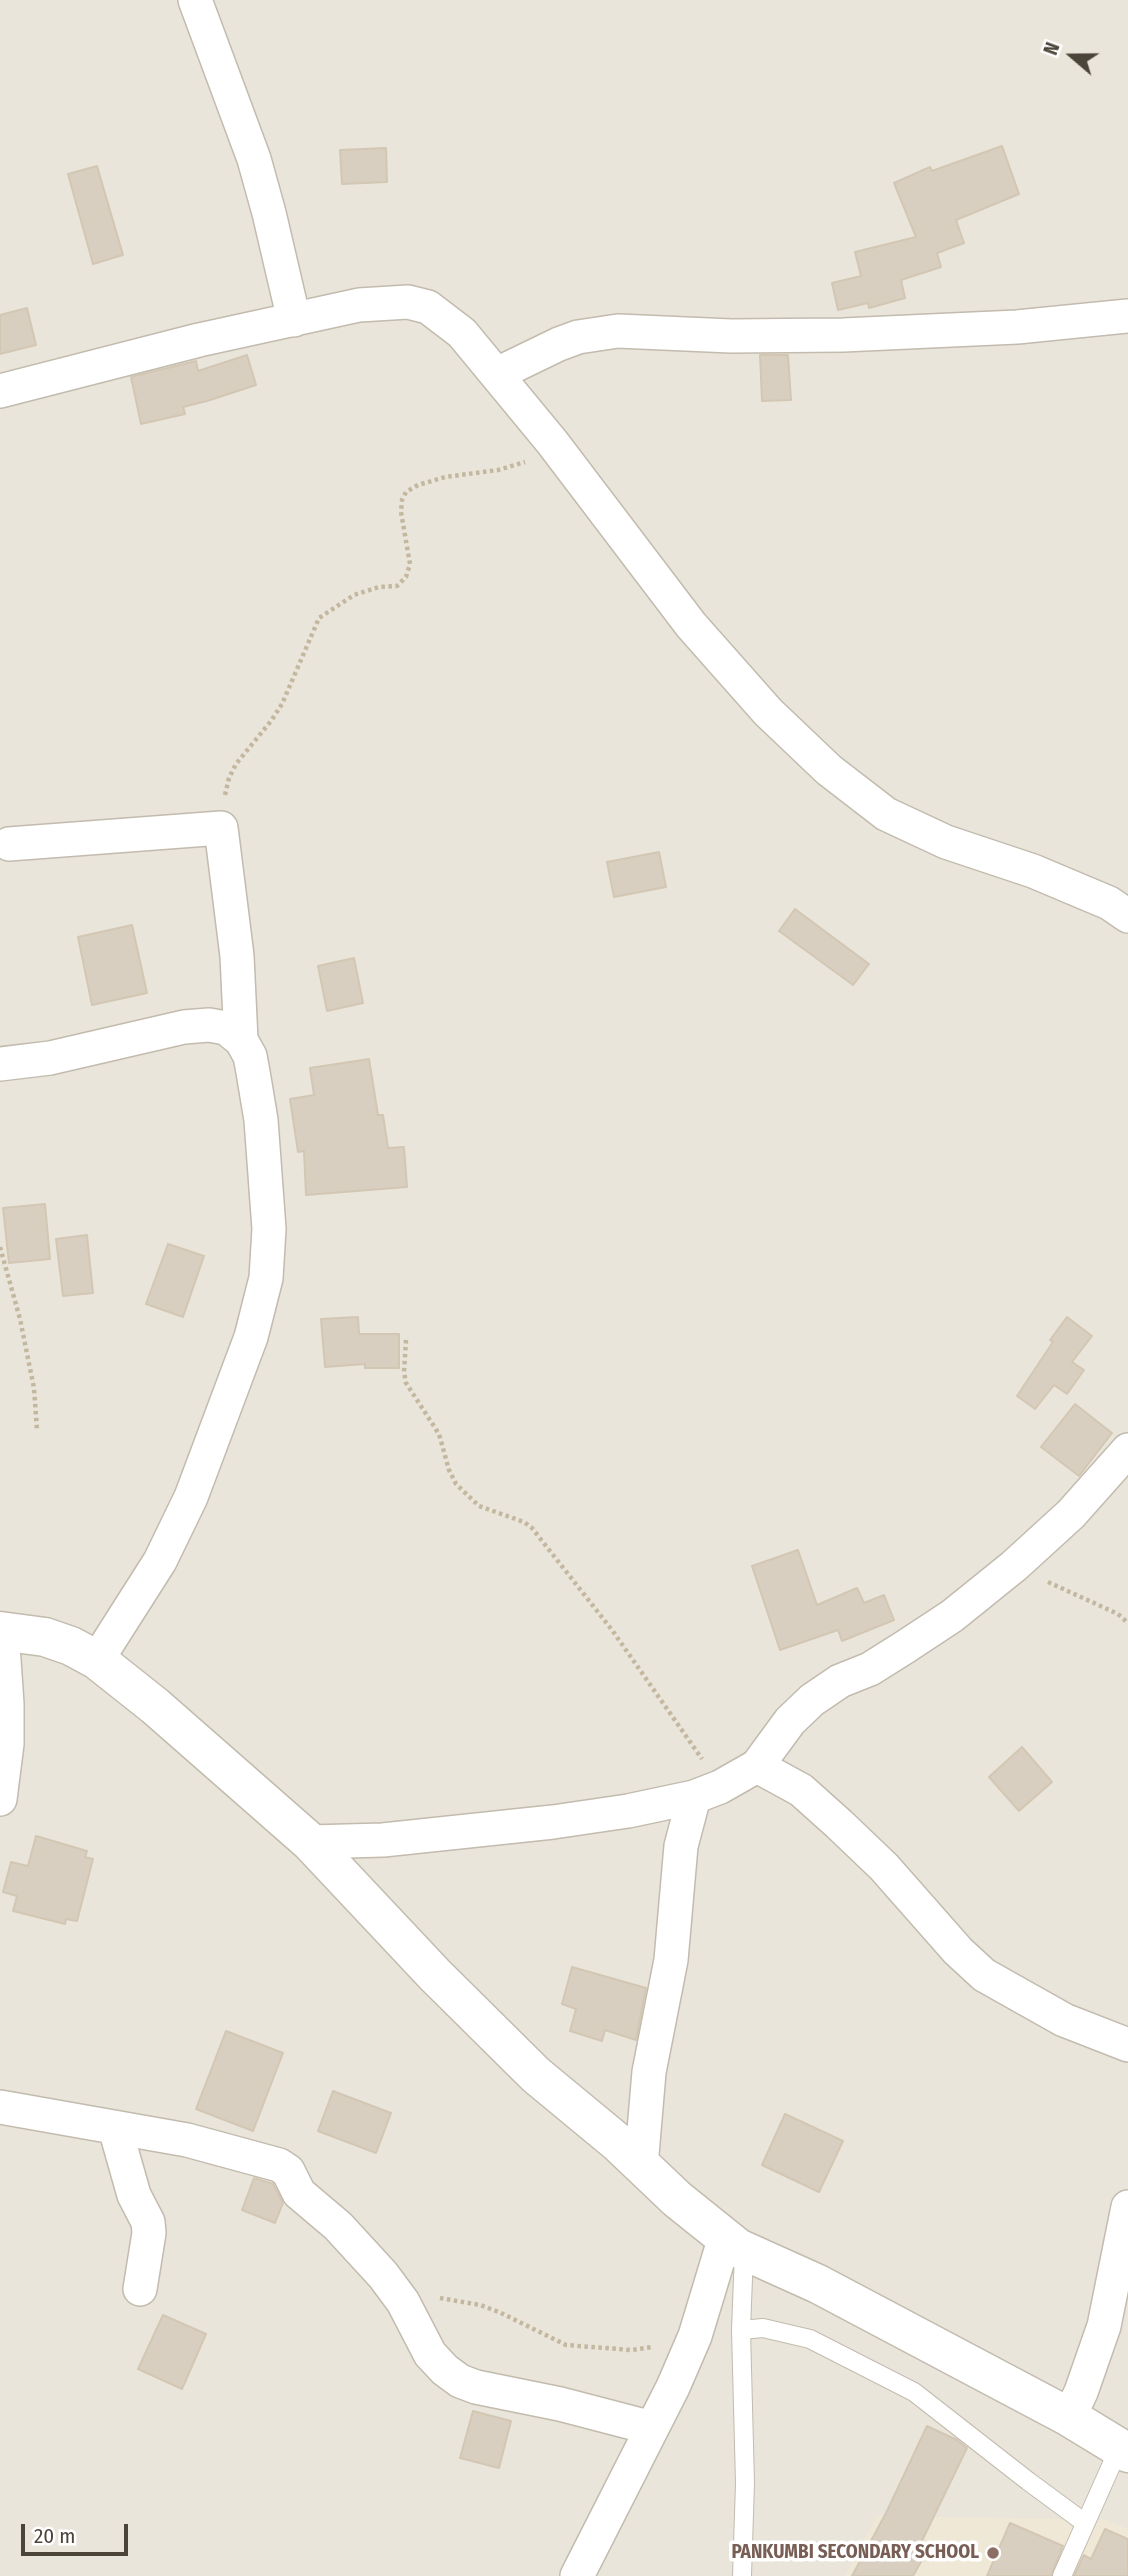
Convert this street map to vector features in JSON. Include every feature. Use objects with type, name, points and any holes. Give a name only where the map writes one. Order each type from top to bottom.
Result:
[{"type":"street","points":[[195,0],[254,159],[294,320]]},
{"type":"street","points":[[0,391],[198,340],[359,305],[408,302],[428,307],[462,333],[497,374],[691,625],[768,712],[829,769],[886,814],[946,842],[1032,871],[1109,903],[1128,916]]},
{"type":"street","points":[[497,374],[559,344],[618,331],[731,336],[842,335],[1017,327],[1128,316]]},
{"type":"street","points":[[9,844],[221,828],[237,956],[241,1040]]},
{"type":"street","points":[[0,1065],[50,1058],[184,1027],[209,1025],[226,1028],[241,1040],[250,1056],[261,1120],[269,1228],[266,1278],[251,1337],[191,1497],[160,1561],[97,1660]]},
{"type":"street","points":[[310,1842],[383,1840],[471,1832],[628,1811],[707,1792],[757,1766],[790,1721],[812,1700],[840,1681],[870,1669],[905,1647],[951,1616],[1014,1566],[1071,1514],[1128,1450]]},
{"type":"street","points":[[0,1799],[7,1744],[7,1704],[1,1631],[45,1637],[72,1646],[97,1660],[155,1706],[310,1842],[435,1975],[536,2075],[617,2142],[677,2199],[734,2245],[818,2284],[1069,2417],[1124,2451]]},
{"type":"street","points":[[757,1766],[801,1790],[839,1824],[884,1867],[958,1951],[984,1975],[1064,2020],[1128,2045]]},
{"type":"street","points":[[641,2166],[649,2073],[671,1961],[681,1846],[707,1792]]},
{"type":"street","points":[[0,2107],[187,2140],[279,2165],[288,2171],[299,2193],[361,2250],[394,2289],[430,2354],[460,2381],[652,2428]]},
{"type":"street","points":[[115,2128],[134,2195],[148,2222],[149,2233],[140,2289]]},
{"type":"street","points":[[1069,2417],[1081,2392],[1104,2326],[1128,2207]]},
{"type":"street","points":[[578,2576],[652,2428],[734,2245]]},
{"type":"lane","points":[[734,2245],[741,2330],[745,2483],[742,2576]]},
{"type":"lane","points":[[741,2330],[763,2328],[810,2339],[914,2392],[1085,2523]]},
{"type":"lane","points":[[1062,2576],[1085,2523],[1124,2451]]},
{"type":"path","points":[[221,828],[222,806],[229,778],[236,764],[282,704],[319,618],[354,595],[379,587],[397,586],[406,578],[410,564],[401,512],[402,500],[407,492],[418,485],[445,477],[498,470],[523,463],[552,442]]},
{"type":"path","points":[[0,1247],[23,1332],[34,1388],[37,1430]]},
{"type":"path","points":[[406,1340],[406,1383],[439,1434],[449,1470],[456,1484],[479,1506],[524,1522],[532,1528],[654,1687],[707,1792]]},
{"type":"path","points":[[1014,1566],[1118,1614],[1128,1623]]},
{"type":"path","points":[[394,2289],[480,2305],[566,2345],[631,2350],[695,2336]]},
{"type":"shaded area","points":[[0,0],[1128,0],[1128,2576],[0,2576]]},
{"type":"shaded area","name":"PANKUMBI SECONDARY SCHOOL","points":[[877,2516],[1107,2520],[1128,2529],[1128,2576],[845,2576]]},
{"type":"building","points":[[1002,146],[1019,194],[956,220],[964,243],[937,253],[941,267],[901,280],[905,298],[869,308],[868,303],[838,310],[832,283],[861,276],[855,252],[916,237],[894,183],[930,167],[932,171]]},
{"type":"building","points":[[386,148],[387,182],[342,184],[340,150]]},
{"type":"building","points":[[97,166],[123,255],[93,264],[68,174]]},
{"type":"building","points":[[27,308],[36,345],[0,354],[0,315]]},
{"type":"building","points":[[247,355],[256,385],[183,407],[185,414],[141,424],[131,377],[196,361],[198,371]]},
{"type":"building","points":[[760,355],[788,355],[791,400],[762,401]]},
{"type":"building","points":[[659,852],[666,887],[614,897],[607,862]]},
{"type":"building","points":[[795,909],[869,964],[853,985],[779,931]]},
{"type":"building","points":[[132,925],[147,993],[92,1005],[78,937]]},
{"type":"building","points":[[354,958],[363,1003],[327,1011],[318,966]]},
{"type":"building","points":[[369,1059],[378,1115],[383,1115],[388,1148],[404,1147],[407,1187],[306,1195],[304,1151],[298,1152],[290,1099],[314,1095],[310,1068]]},
{"type":"building","points":[[45,1204],[50,1259],[9,1263],[3,1208]]},
{"type":"building","points":[[87,1235],[93,1293],[63,1296],[56,1239]]},
{"type":"building","points":[[168,1244],[204,1256],[183,1317],[146,1304]]},
{"type":"building","points":[[358,1317],[359,1334],[399,1334],[399,1368],[365,1368],[365,1364],[325,1367],[321,1319]]},
{"type":"building","points":[[1067,1317],[1092,1336],[1072,1362],[1084,1370],[1067,1394],[1054,1385],[1035,1409],[1017,1396]]},
{"type":"building","points":[[1075,1404],[1112,1433],[1079,1476],[1041,1447]]},
{"type":"building","points":[[798,1550],[817,1605],[857,1588],[864,1603],[884,1595],[894,1620],[842,1641],[838,1630],[780,1650],[752,1566]]},
{"type":"building","points":[[1022,1747],[1052,1782],[1019,1811],[989,1777]]},
{"type":"building","points":[[36,1836],[87,1851],[85,1857],[93,1859],[77,1921],[66,1919],[65,1924],[13,1911],[17,1896],[3,1892],[11,1862],[28,1866]]},
{"type":"building","points":[[572,1967],[646,1988],[636,2040],[605,2030],[602,2041],[570,2031],[576,2009],[562,2004]]},
{"type":"building","points":[[226,2031],[283,2053],[253,2131],[196,2109]]},
{"type":"building","points":[[333,2091],[391,2113],[376,2153],[318,2131]]},
{"type":"building","points":[[785,2114],[843,2141],[819,2192],[762,2165]]},
{"type":"building","points":[[254,2178],[273,2184],[283,2203],[275,2223],[242,2210]]},
{"type":"building","points":[[163,2315],[206,2334],[182,2389],[138,2369]]},
{"type":"building","points":[[473,2411],[511,2421],[499,2468],[460,2458]]},
{"type":"building","points":[[927,2426],[957,2440],[967,2448],[919,2547],[927,2551],[913,2576],[852,2576],[886,2513]]},
{"type":"building","points":[[1010,2523],[1063,2546],[1051,2576],[987,2576]]},
{"type":"building","points":[[1105,2529],[1128,2539],[1128,2576],[1074,2576],[1084,2555],[1091,2559]]},
{"type":"place","name":"PANKUMBI SECONDARY SCHOOL","points":[[993,2553]]}]
